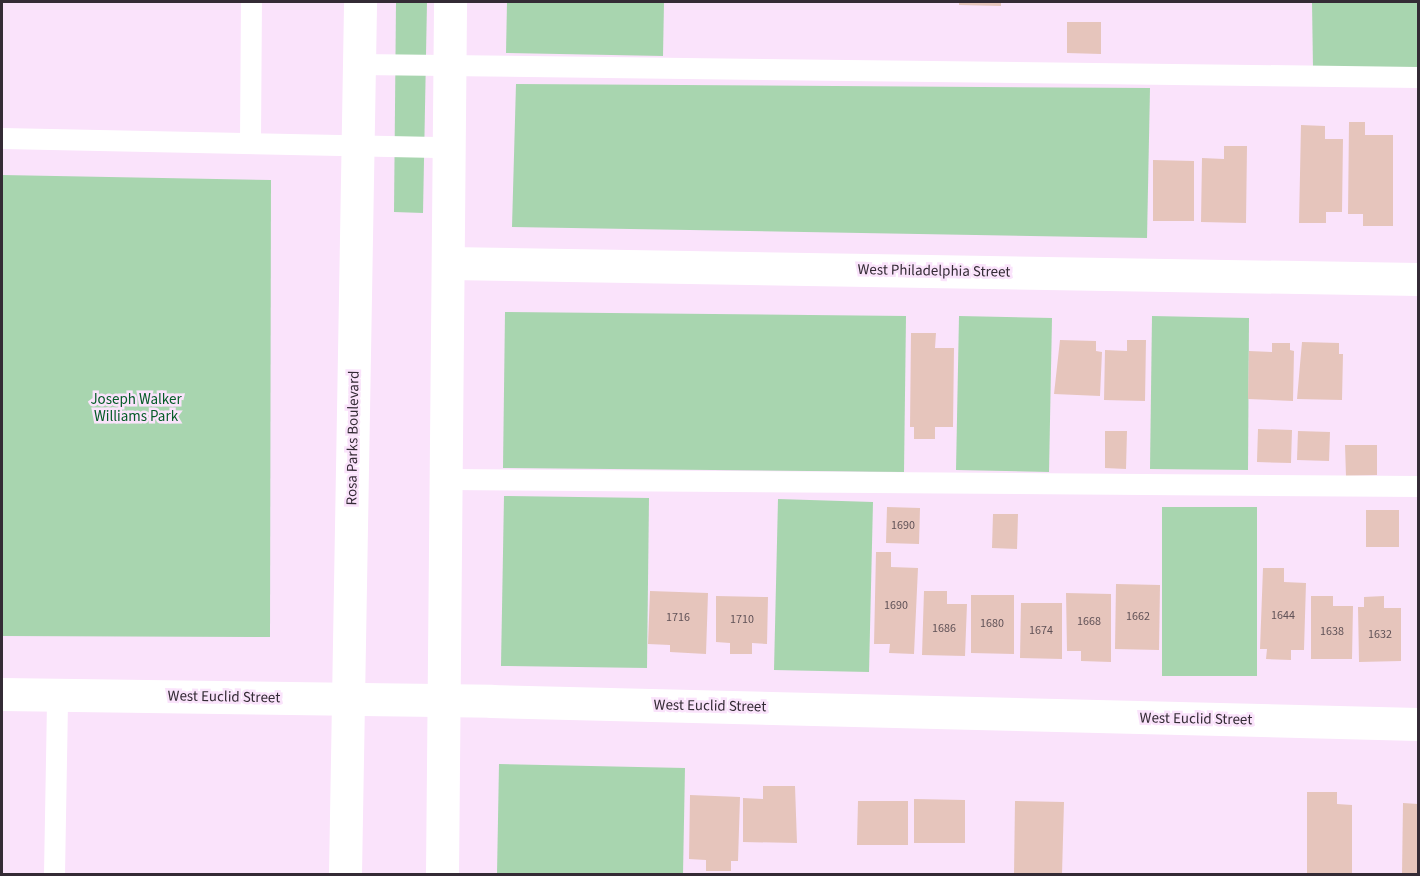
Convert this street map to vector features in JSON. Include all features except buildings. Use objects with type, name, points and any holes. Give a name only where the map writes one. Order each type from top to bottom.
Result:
[{"type":"street","name":"Rosa Parks Boulevard","points":[[345,874],[360,2]]},
{"type":"street","points":[[442,874],[446,700],[450,2]]},
{"type":"street","name":"West Philadelphia Street","points":[[448,264],[1419,279]]},
{"type":"street","name":"West Euclid Street","points":[[2,694],[446,700],[1419,724]]},
{"type":"lane","points":[[250,141],[251,2]]},
{"type":"lane","points":[[359,64],[449,68],[1419,77]]},
{"type":"lane","points":[[2,138],[358,142],[449,147]]},
{"type":"lane","points":[[447,479],[1419,486]]},
{"type":"lane","points":[[54,874],[57,695]]},
{"type":"green space","points":[[396,2],[427,2],[423,213],[394,212]]},
{"type":"green space","points":[[507,2],[664,2],[663,56],[506,53]]},
{"type":"green space","points":[[1312,2],[1418,2],[1418,69],[1313,69]]},
{"type":"green space","points":[[516,84],[1150,88],[1147,238],[512,227]]},
{"type":"green space","name":"Joseph Walker Williams Park","points":[[2,175],[271,180],[270,637],[2,636]]},
{"type":"green space","points":[[505,312],[906,316],[904,472],[503,468]]},
{"type":"green space","points":[[959,316],[1052,318],[1049,472],[956,470]]},
{"type":"green space","points":[[1152,316],[1249,318],[1248,470],[1150,469]]},
{"type":"green space","points":[[504,496],[649,498],[647,668],[501,666]]},
{"type":"green space","points":[[778,499],[873,502],[869,672],[774,670]]},
{"type":"green space","points":[[1162,507],[1257,507],[1257,676],[1162,676]]},
{"type":"green space","points":[[499,764],[685,768],[683,874],[497,874]]}]
